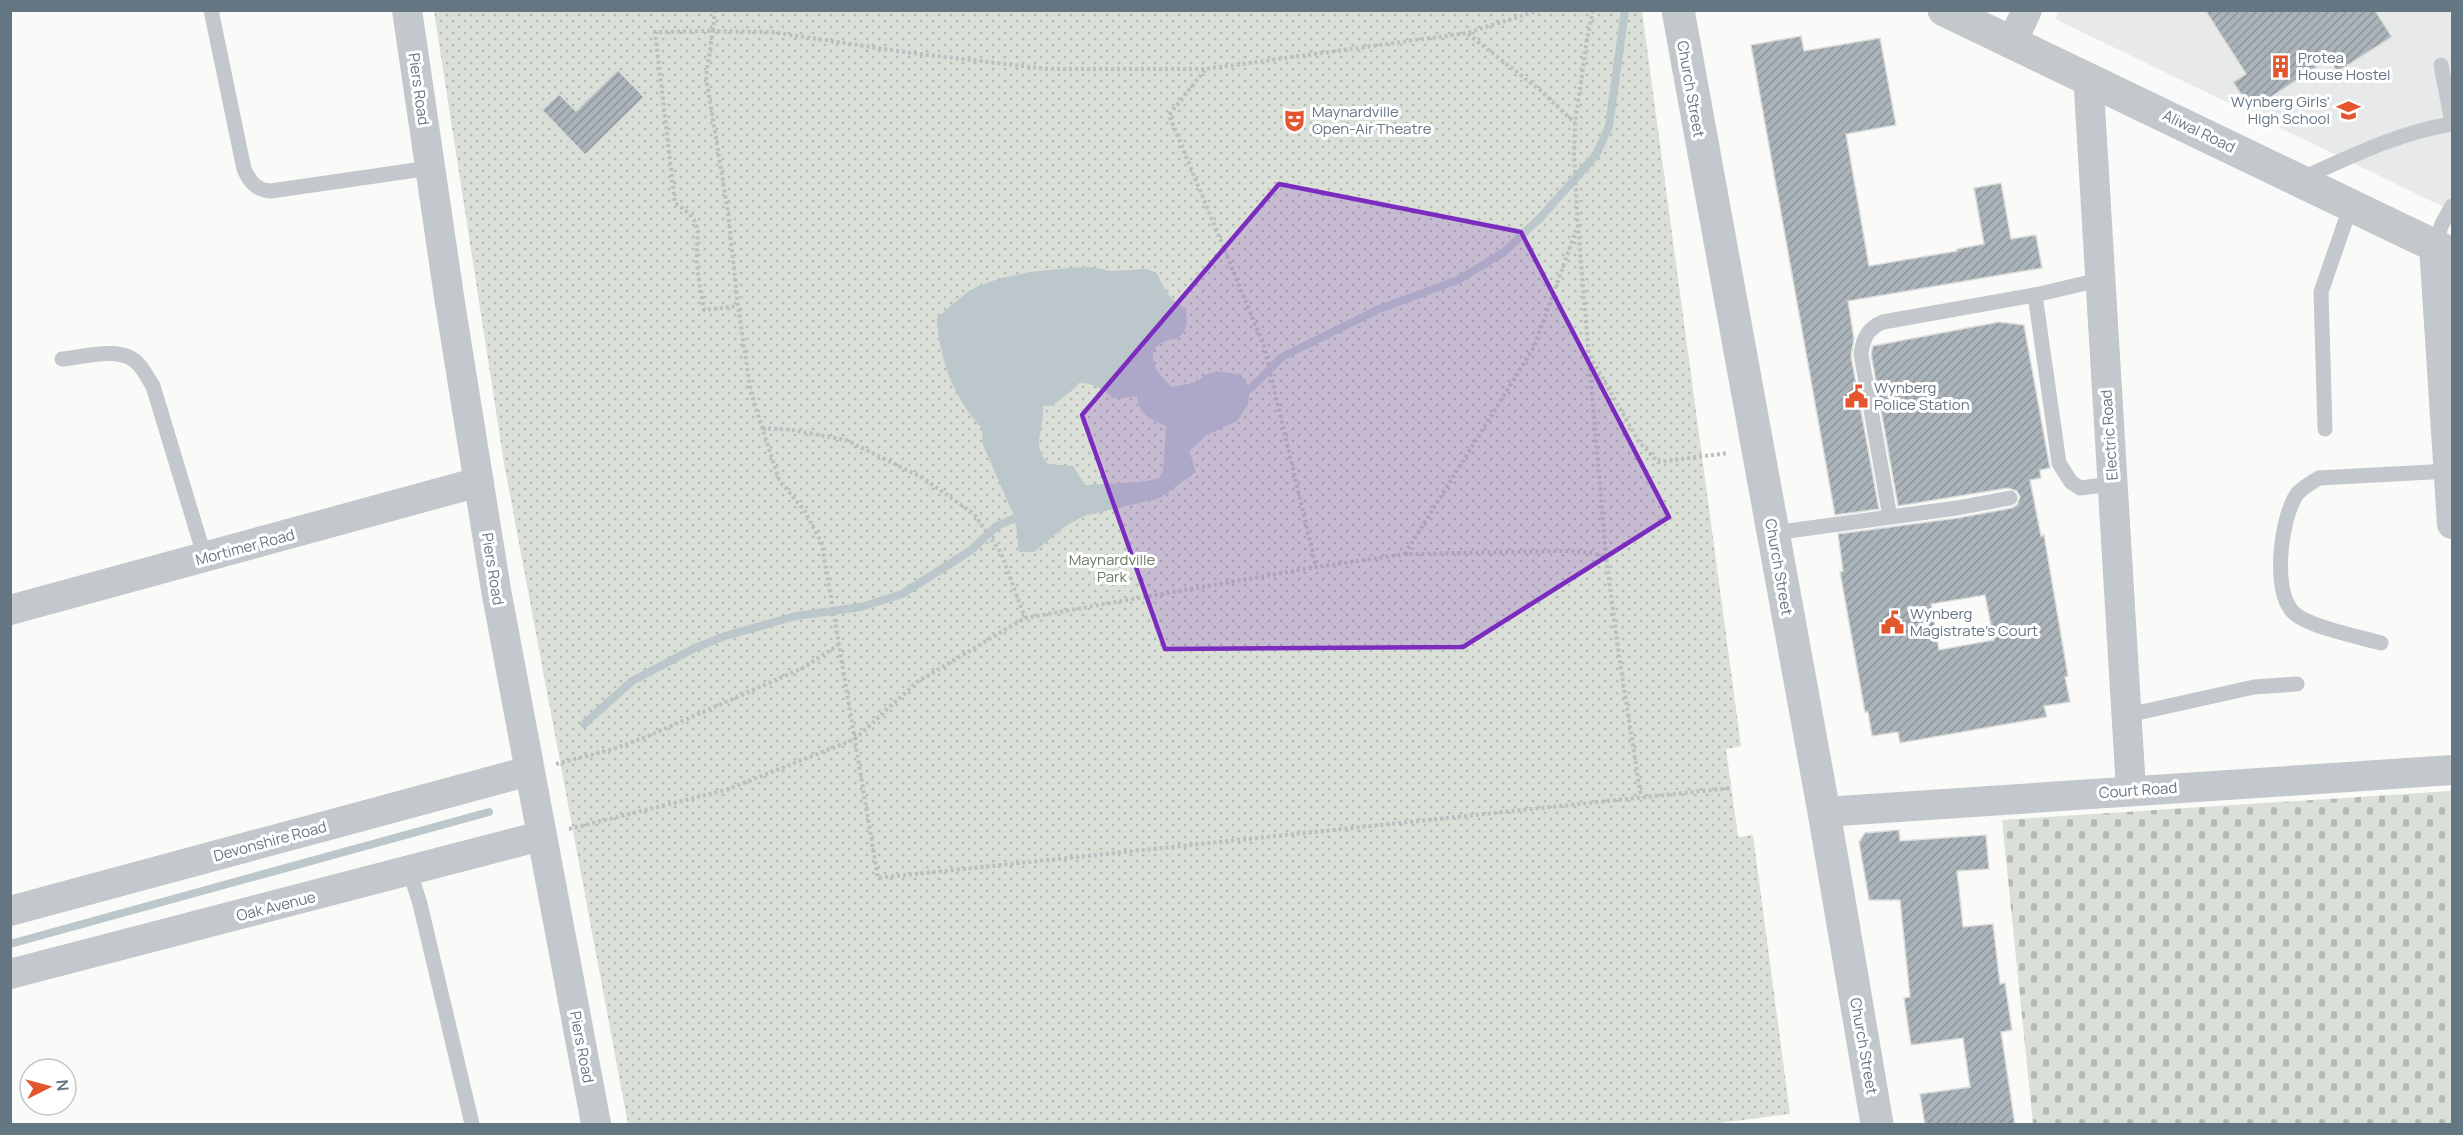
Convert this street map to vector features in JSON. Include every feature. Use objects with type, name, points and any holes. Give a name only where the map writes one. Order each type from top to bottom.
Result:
[{"type":"street","name":"Piers Road","points":[[407,10],[496,590],[539,769],[597,1125]]},
{"type":"street","name":"Church Street","points":[[1678,10],[1824,812],[1877,1125]]},
{"type":"street","name":"Aliwal Road","points":[[1944,10],[2443,250]]},
{"type":"street","points":[[2012,42],[2027,10]]},
{"type":"street","name":"Electric Road","points":[[2092,80],[2089,90],[2099,280],[2131,790]]},
{"type":"street","points":[[2443,250],[2452,524]]},
{"type":"street","name":"Mortimer Road","points":[[10,610],[480,482]]},
{"type":"street","name":"Devonshire Road","points":[[10,911],[539,769]]},
{"type":"street","name":"Court Road","points":[[1824,812],[2452,770]]},
{"type":"street","name":"Oak Avenue","points":[[10,974],[410,872],[550,833]]},
{"type":"lane","points":[[210,10],[244,170],[255,186],[262,190],[271,190],[430,168]]},
{"type":"lane","points":[[2300,180],[2356,154],[2452,123],[2441,65]]},
{"type":"lane","points":[[2325,429],[2321,292],[2351,205]]},
{"type":"lane","points":[[2443,250],[2442,224],[2452,206]]},
{"type":"lane","points":[[1890,517],[1861,354],[1866,335],[1876,325],[1883,322],[2035,295],[2099,280]]},
{"type":"lane","points":[[2035,295],[2059,464],[2071,482],[2080,488],[2112,484]]},
{"type":"lane","points":[[62,359],[117,353],[131,358],[140,365],[153,386],[206,558]]},
{"type":"lane","points":[[2381,643],[2311,622],[2294,613],[2288,603],[2283,588],[2280,556],[2296,495],[2319,478],[2449,471]]},
{"type":"lane","points":[[1773,533],[2010,498]]},
{"type":"lane","points":[[2128,715],[2254,687],[2297,684]]},
{"type":"lane","points":[[410,872],[420,904],[472,1125]]},
{"type":"path","points":[[715,10],[706,77],[728,212],[738,306],[751,393],[779,480],[804,510],[822,544],[878,878],[1731,788]]},
{"type":"path","points":[[738,306],[704,310],[697,261],[698,226],[689,213],[675,203],[655,32],[771,32],[911,53],[1048,69],[1205,69],[1467,33],[1540,10]]},
{"type":"path","points":[[1593,10],[1575,124],[1574,155],[1578,228],[1606,557],[1641,797]]},
{"type":"path","points":[[1467,33],[1540,90],[1575,124]]},
{"type":"path","points":[[1205,69],[1169,115],[1264,346],[1316,567]]},
{"type":"path","points":[[1405,554],[1534,347],[1578,228]]},
{"type":"path","points":[[1588,353],[1639,442],[1658,462],[1728,453]]},
{"type":"path","points":[[762,428],[792,430],[846,440],[923,478],[974,514],[1001,552],[1025,618]]},
{"type":"path","points":[[550,833],[726,790],[855,739],[917,681],[1025,618],[1316,567],[1405,554],[1561,551],[1589,552],[1606,557]]},
{"type":"path","points":[[539,769],[613,749],[646,737],[803,669],[838,645]]},
{"type":"highlighted area","points":[[1279,184],[1521,232],[1669,517],[1463,647],[1165,649],[1082,415]]},
{"type":"shaded area","name":"Wynberg Girls' High School","points":[[2059,10],[2452,11],[2452,211],[2055,19]]},
{"type":"shaded area","points":[[1092,267],[1110,271],[1147,269],[1157,273],[1168,294],[1186,309],[1187,318],[1186,327],[1181,336],[1158,345],[1154,350],[1153,357],[1157,370],[1172,387],[1197,382],[1205,375],[1217,371],[1241,375],[1250,389],[1248,405],[1237,421],[1207,435],[1189,451],[1196,472],[1160,498],[1084,516],[1067,525],[1034,552],[1019,552],[1015,518],[983,445],[982,428],[963,404],[950,377],[941,348],[937,318],[969,291],[996,280],[1045,270]],"holes":[[[1079,383],[1098,387],[1114,399],[1137,396],[1143,412],[1151,419],[1166,426],[1163,471],[1159,478],[1085,485],[1073,466],[1048,464],[1043,457],[1039,442],[1043,406],[1053,406]]]},
{"type":"green space","name":"Maynardville Park","points":[[434,11],[1642,11],[1741,746],[1726,749],[1738,837],[1753,835],[1790,1114],[1710,1124],[628,1124],[504,463]]},
{"type":"green space","points":[[2451,791],[2452,1124],[2033,1124],[2002,820]]},
{"type":"building","name":"Protea House Hostel","points":[[2205,10],[2375,10],[2392,37],[2337,72],[2329,59],[2251,110],[2233,82],[2246,74]]},
{"type":"building","points":[[1801,36],[1804,51],[1880,38],[1896,125],[1846,134],[1869,266],[1957,251],[1957,249],[1984,244],[1974,188],[2001,183],[2011,239],[2036,235],[2042,268],[1848,301],[1854,339],[1851,356],[1879,509],[1835,515],[1751,45]]},
{"type":"building","points":[[618,70],[644,97],[585,155],[542,110],[559,94],[576,111]]},
{"type":"building","points":[[1999,322],[2024,325],[2050,468],[2040,470],[2041,478],[2030,480],[2041,536],[2044,535],[2068,676],[2065,677],[2070,702],[2044,706],[2047,717],[1900,743],[1898,732],[1872,736],[1868,712],[1865,712],[1840,572],[1843,571],[1838,534],[1958,518],[2012,508],[2017,505],[2020,497],[2017,491],[2008,488],[1898,506],[1871,354],[1873,346]],"holes":[[[1985,595],[1994,640],[1939,650],[1931,604]]]},
{"type":"building","points":[[1899,830],[1900,841],[1986,835],[1989,869],[1957,871],[1963,927],[1993,924],[2000,984],[2005,983],[2012,1030],[2001,1032],[2015,1125],[1925,1125],[1920,1094],[1970,1087],[1963,1038],[1911,1045],[1904,998],[1910,997],[1900,900],[1869,900],[1859,842],[1865,833]]},
{"type":"waterway","points":[[1250,389],[1282,357],[1379,309],[1458,280],[1504,252],[1541,217],[1596,155],[1609,126],[1625,10]]},
{"type":"waterway","points":[[584,724],[632,681],[695,648],[725,636],[796,616],[861,607],[902,594],[970,551],[997,526],[1015,518]]},
{"type":"waterway","points":[[10,944],[489,812]]},
{"type":"place","name":"Protea House Hostel","points":[[2280,66]]},
{"type":"place","name":"Wynberg Girls' High School","points":[[2348,110]]},
{"type":"place","name":"Maynardville Open-Air Theatre","points":[[1294,120]]},
{"type":"place","name":"Wynberg Police Station","points":[[1856,396]]},
{"type":"place","name":"Wynberg Magistrate's Court","points":[[1892,622]]}]
